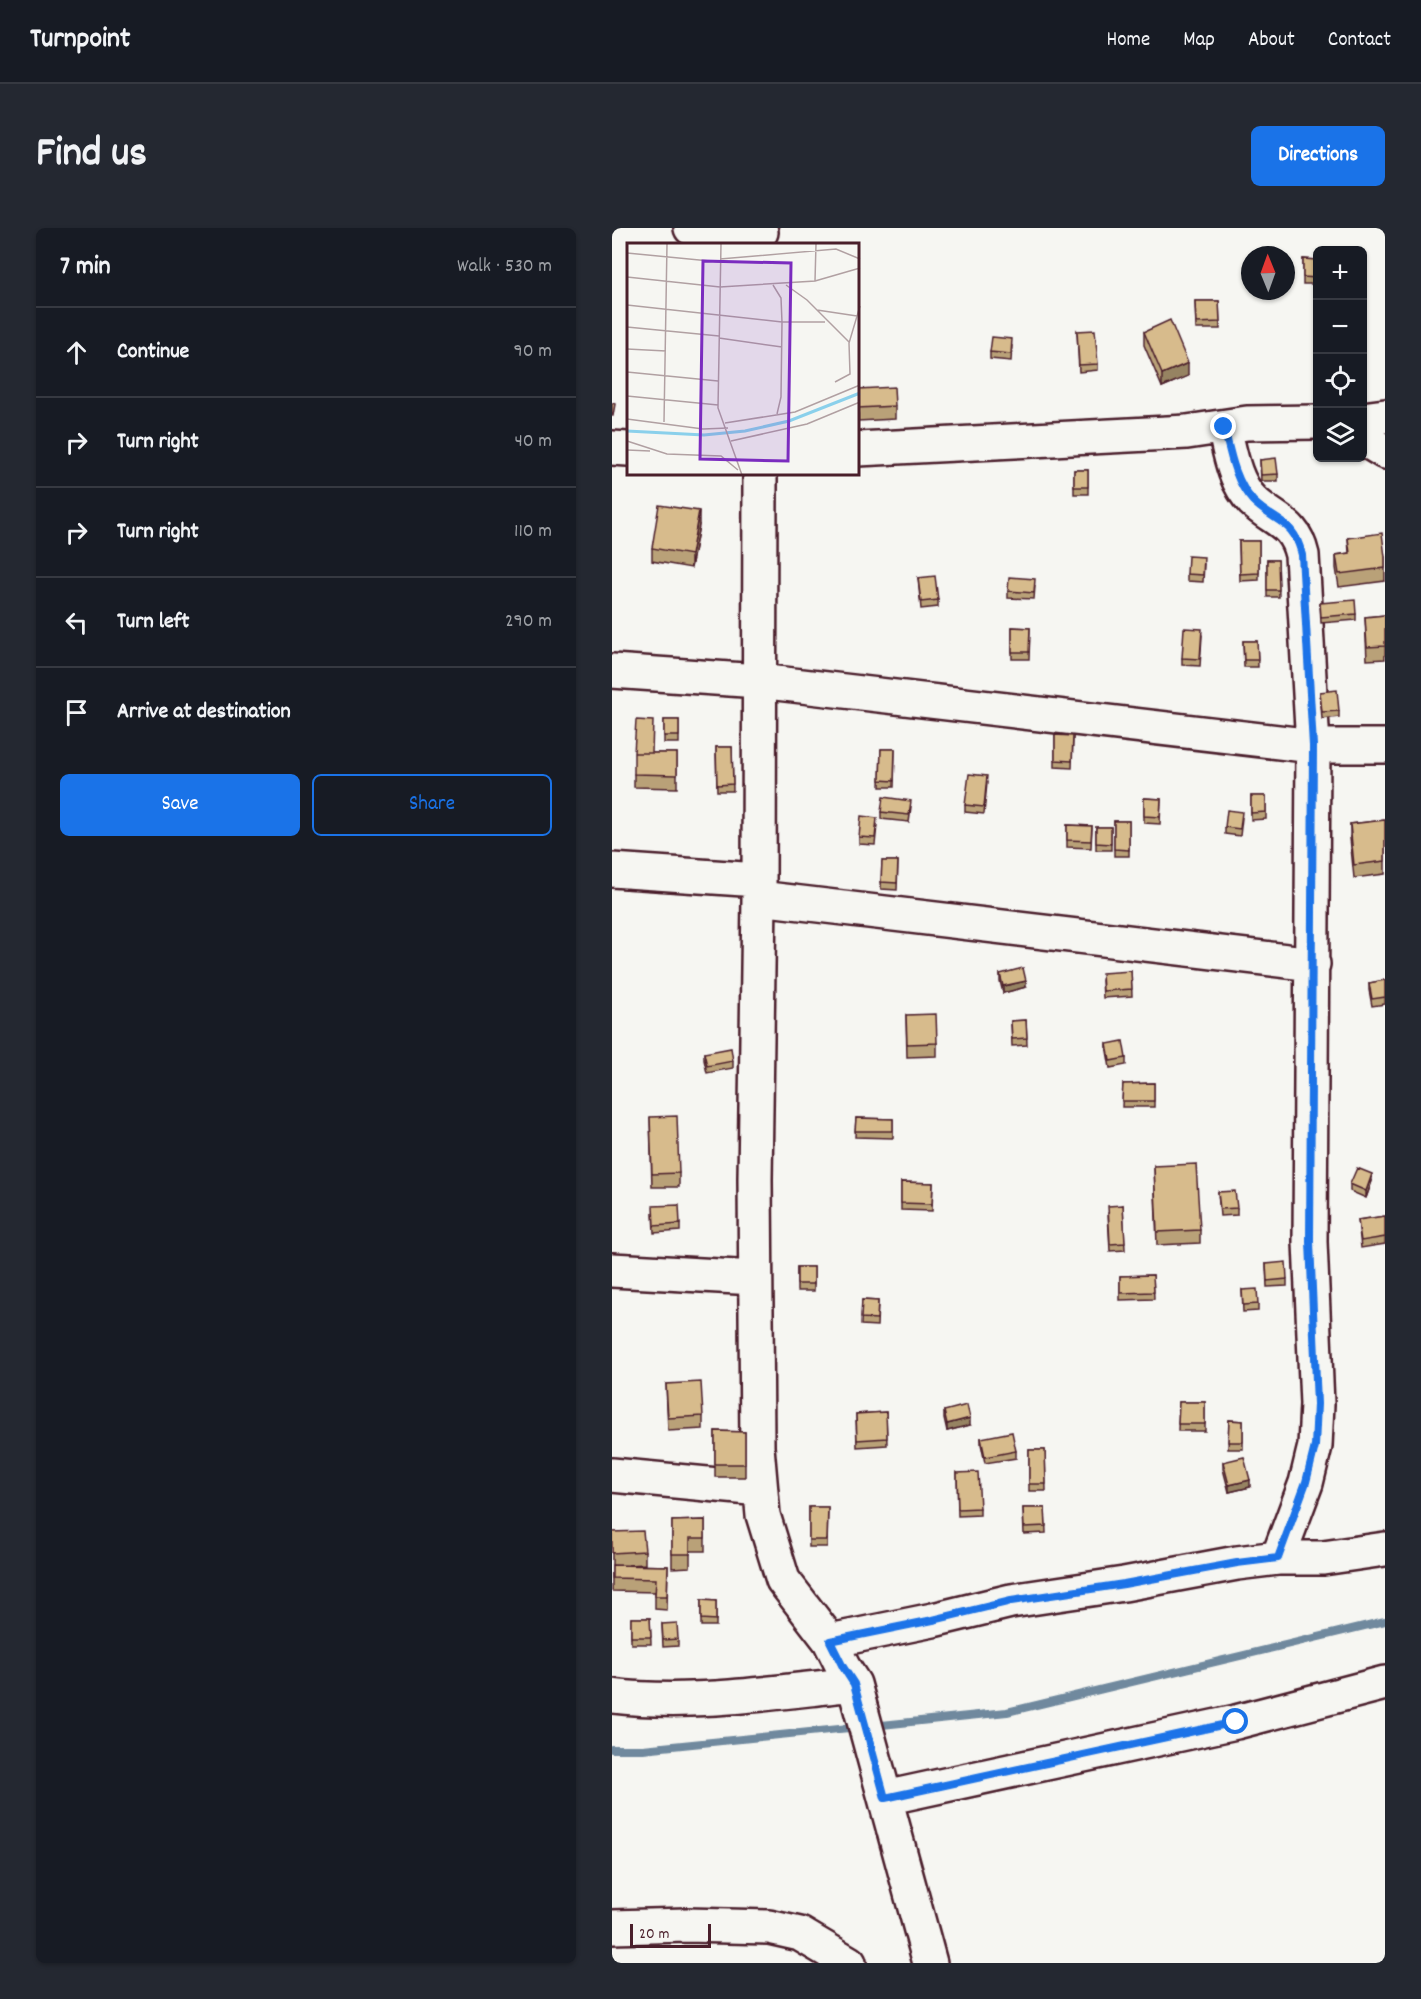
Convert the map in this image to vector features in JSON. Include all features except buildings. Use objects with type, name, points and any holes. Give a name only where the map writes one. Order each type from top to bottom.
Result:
[{"type":"street","points":[[691,228],[761,235]]},
{"type":"street","points":[[1367,418],[1385,416]]},
{"type":"street","points":[[860,449],[1187,432],[1247,423],[1313,422]]},
{"type":"street","points":[[1224,427],[1231,459],[1240,481],[1252,500],[1284,523],[1299,541],[1302,555],[1313,746],[1310,1242],[1317,1404],[1315,1446],[1306,1482],[1278,1558]]},
{"type":"street","points":[[1367,441],[1385,452]]},
{"type":"street","points":[[612,448],[627,449]]},
{"type":"street","points":[[760,476],[755,1278],[757,1447],[760,1489],[763,1515],[783,1580],[830,1641],[854,1684],[930,1963]]},
{"type":"street","points":[[612,671],[759,681],[1313,746],[1385,746]]},
{"type":"street","points":[[612,870],[1313,964]]},
{"type":"street","points":[[612,1270],[755,1278]]},
{"type":"street","points":[[612,1475],[760,1489]]},
{"type":"street","points":[[830,1641],[1011,1601],[1124,1584],[1237,1563],[1278,1558],[1323,1558],[1385,1549]]},
{"type":"street","points":[[885,1798],[1236,1722],[1385,1683]]},
{"type":"street","points":[[612,1696],[634,1699],[715,1698],[854,1684]]},
{"type":"street","points":[[612,1927],[687,1925],[769,1928],[800,1934],[849,1963]]},
{"type":"waterway","points":[[872,1726],[1007,1712],[1385,1621]]},
{"type":"waterway","points":[[612,1749],[643,1749],[859,1727]]},
{"type":"route","points":[[1224,427],[1231,459],[1240,481],[1252,500],[1292,531],[1299,541],[1302,555],[1313,746],[1310,1242],[1317,1404],[1315,1446],[1306,1482],[1278,1558],[1011,1601],[830,1641],[854,1684],[885,1798],[1236,1722]]}]
